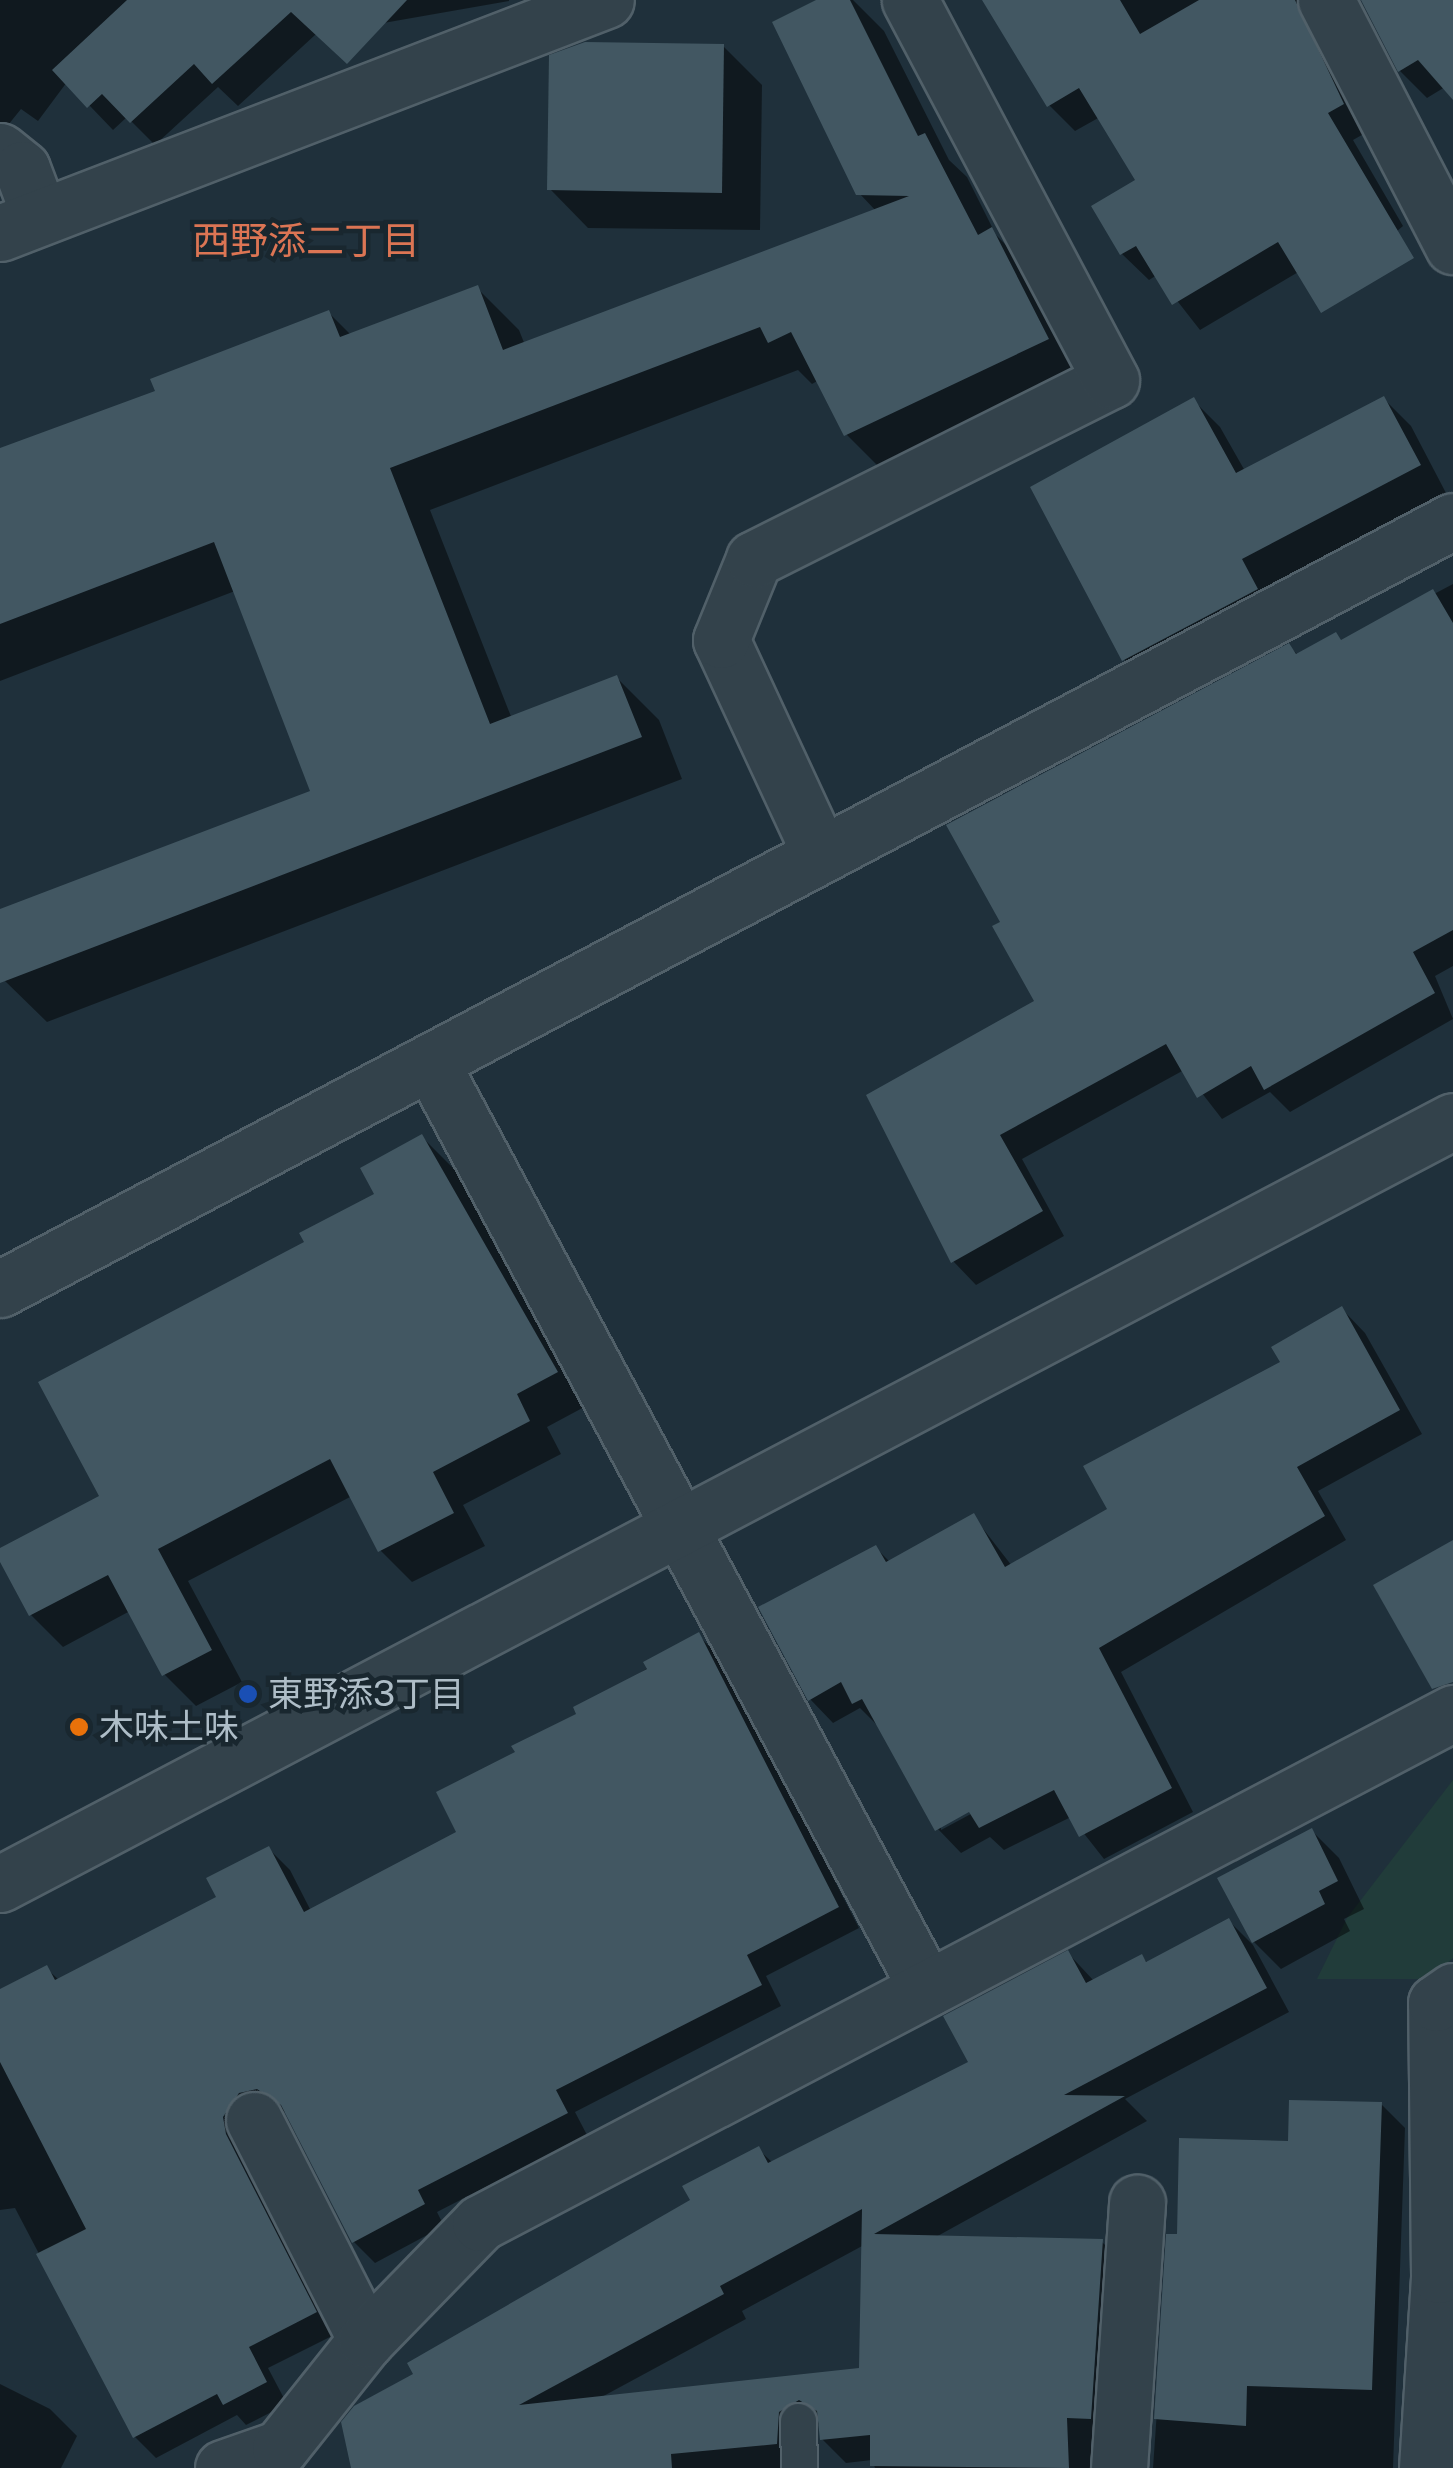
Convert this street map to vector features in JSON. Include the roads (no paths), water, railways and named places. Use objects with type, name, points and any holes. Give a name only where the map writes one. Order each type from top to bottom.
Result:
[{"type":"street","points":[[820,852],[721,640],[754,560],[1111,380],[910,0]]},
{"type":"street","points":[[1326,0],[1446,217]]},
{"type":"street","points":[[0,151],[22,169],[20,225],[588,3]]},
{"type":"street","points":[[0,1288],[1453,521]]},
{"type":"street","points":[[431,1063],[927,1989]]},
{"type":"street","points":[[0,1884],[1453,1120]]},
{"type":"street","points":[[223,2468],[280,2448],[366,2340],[480,2223],[1453,1713]]},
{"type":"street","points":[[1427,2468],[1446,2276],[1436,2004],[1453,1992]]},
{"type":"street","points":[[254,2120],[366,2340]]},
{"type":"street","points":[[1120,2468],[1137,2203]]},
{"type":"lane","points":[[798,2422],[799,2468]]},
{"type":"place","name":"東野添3丁目","points":[[248,1694]]},
{"type":"place","name":"木味土味","points":[[79,1727]]},
{"type":"district","name":"西野添二丁目","points":[[306,241]]}]
